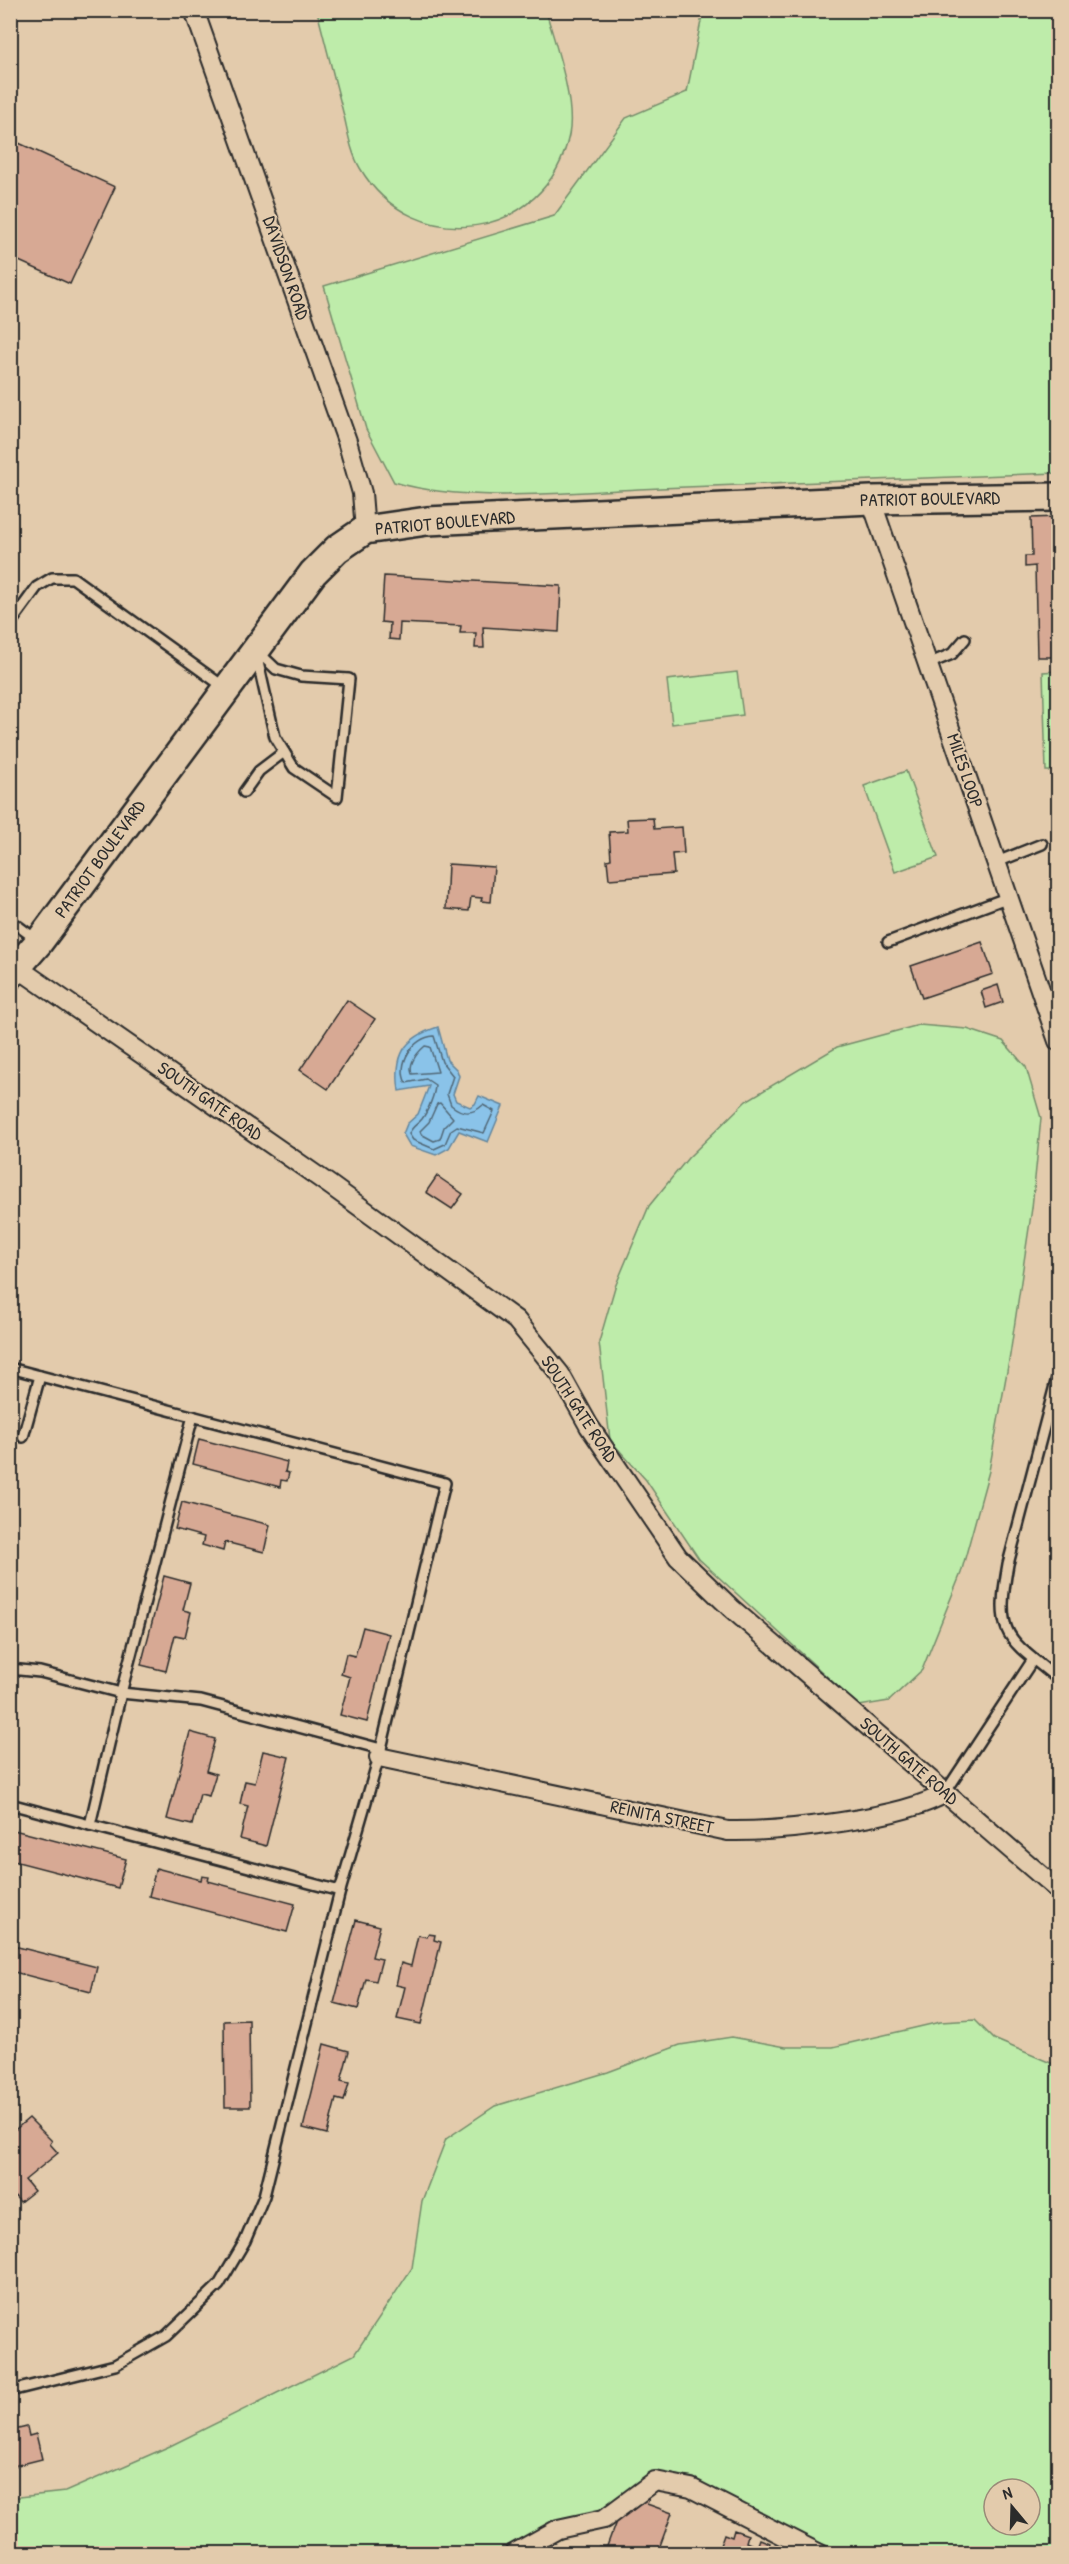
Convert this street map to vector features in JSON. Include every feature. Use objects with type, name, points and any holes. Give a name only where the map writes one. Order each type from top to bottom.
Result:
[{"type":"street","name":"DAVIDSON ROAD","points":[[194,10],[347,441],[362,493],[365,530]]},
{"type":"street","name":"PATRIOT BOULEVARD","points":[[14,971],[39,942],[313,573],[337,549],[365,530],[427,521],[871,500],[1059,496]]},
{"type":"street","name":"MILES LOOP","points":[[871,500],[1059,1041]]},
{"type":"street","name":"SOUTH GATE ROAD","points":[[14,971],[330,1185],[516,1320],[560,1374],[589,1426],[678,1557],[731,1608],[1059,1890]]},
{"type":"street","name":"REINITA STREET","points":[[380,1753],[728,1831],[753,1832],[855,1819],[930,1803],[945,1793]]},
{"type":"street","points":[[513,2553],[558,2529],[604,2519],[655,2481],[691,2488],[820,2553]]},
{"type":"lane","points":[[10,624],[38,588],[51,578],[73,578],[225,689]]},
{"type":"lane","points":[[928,664],[952,654],[966,639]]},
{"type":"lane","points":[[255,649],[276,669],[301,676],[349,679],[337,797],[294,768],[275,737],[255,649]]},
{"type":"lane","points":[[244,792],[259,771],[284,752]]},
{"type":"lane","points":[[997,862],[1042,844]]},
{"type":"lane","points":[[888,942],[1009,897]]},
{"type":"lane","points":[[10,920],[39,942]]},
{"type":"lane","points":[[10,1368],[445,1483],[380,1753],[340,1891],[264,2196],[244,2241],[219,2284],[166,2336],[115,2366],[10,2391]]},
{"type":"lane","points":[[1059,1374],[1011,1553],[1003,1594],[1002,1618],[1015,1644],[1032,1660],[1059,1679]]},
{"type":"lane","points":[[23,1437],[40,1376]]},
{"type":"lane","points":[[90,1825],[121,1693],[193,1416]]},
{"type":"lane","points":[[945,1793],[1032,1660]]},
{"type":"lane","points":[[10,1669],[40,1672],[121,1693],[201,1701],[380,1753]]},
{"type":"lane","points":[[10,1804],[340,1891]]},
{"type":"green space","points":[[317,11],[546,11],[564,73],[570,106],[569,135],[556,170],[535,197],[507,216],[476,225],[444,226],[412,216],[384,197],[360,168],[354,156]]},
{"type":"green space","points":[[703,11],[1058,11],[1058,473],[526,495],[456,493],[394,482],[366,429],[324,286],[554,216],[626,118],[687,92]]},
{"type":"green space","points":[[1058,671],[1058,771],[1046,771],[1043,672]]},
{"type":"green space","points":[[737,672],[743,715],[672,724],[667,680]]},
{"type":"green space","points":[[906,771],[938,857],[895,872],[864,786]]},
{"type":"green space","points":[[919,1025],[967,1029],[1003,1041],[1026,1067],[1041,1118],[1032,1208],[1010,1355],[989,1471],[961,1573],[922,1670],[889,1701],[859,1706],[699,1559],[646,1480],[610,1440],[599,1342],[615,1287],[649,1206],[688,1158],[746,1101],[837,1047]]},
{"type":"green space","points":[[975,2020],[994,2039],[1058,2066],[1058,2553],[849,2553],[785,2531],[694,2478],[669,2474],[650,2480],[600,2522],[527,2554],[11,2553],[10,2498],[65,2492],[170,2446],[354,2355],[412,2268],[422,2201],[446,2139],[495,2106],[608,2072],[680,2045],[732,2037],[786,2047],[833,2047],[940,2022]]},
{"type":"water","points":[[438,1027],[447,1060],[457,1070],[459,1076],[453,1094],[456,1101],[470,1107],[475,1104],[479,1096],[503,1106],[488,1142],[459,1131],[449,1148],[436,1155],[410,1146],[403,1134],[407,1124],[418,1114],[429,1086],[399,1091],[398,1068],[400,1058],[409,1043],[426,1031]]},
{"type":"building","points":[[10,139],[115,187],[70,284],[10,257]]},
{"type":"building","points":[[1058,517],[1058,657],[1037,657],[1035,566],[1025,567],[1025,556],[1032,556],[1031,518]]},
{"type":"building","points":[[384,576],[561,586],[559,632],[483,627],[484,648],[475,648],[476,633],[460,633],[461,626],[400,623],[399,640],[389,639],[390,623],[381,622]]},
{"type":"building","points":[[653,818],[654,829],[682,827],[684,853],[672,854],[674,874],[609,879],[607,860],[611,859],[609,832],[628,831],[627,819]]},
{"type":"building","points":[[448,864],[494,867],[491,902],[471,897],[469,911],[446,909]]},
{"type":"building","points":[[982,942],[993,974],[922,998],[911,966]]},
{"type":"building","points":[[998,985],[1003,1002],[986,1008],[981,991]]},
{"type":"building","points":[[347,1000],[375,1019],[328,1089],[300,1070]]},
{"type":"building","points":[[437,1176],[463,1194],[452,1209],[426,1192]]},
{"type":"building","points":[[199,1439],[287,1462],[285,1472],[289,1473],[287,1481],[281,1480],[280,1487],[193,1464]]},
{"type":"building","points":[[182,1502],[270,1525],[264,1552],[225,1542],[223,1551],[202,1545],[204,1537],[175,1529]]},
{"type":"building","points":[[164,1576],[190,1583],[183,1610],[191,1612],[185,1637],[175,1635],[166,1671],[141,1665]]},
{"type":"building","points":[[363,1627],[389,1634],[367,1722],[340,1715],[350,1677],[341,1674],[346,1654],[355,1656]]},
{"type":"building","points":[[190,1732],[215,1739],[206,1771],[216,1774],[209,1796],[200,1794],[192,1825],[167,1819]]},
{"type":"building","points":[[263,1751],[289,1757],[266,1846],[240,1839],[248,1806],[240,1804],[245,1781],[255,1783]]},
{"type":"building","points":[[10,1829],[126,1859],[118,1888],[10,1860]]},
{"type":"building","points":[[156,1868],[201,1880],[202,1876],[209,1877],[208,1881],[295,1904],[287,1932],[149,1896]]},
{"type":"building","points":[[356,1920],[380,1926],[372,1957],[382,1959],[376,1981],[366,1979],[358,2009],[334,2003]]},
{"type":"building","points":[[428,1934],[435,1935],[434,1940],[441,1942],[421,2024],[397,2019],[405,1987],[396,1985],[401,1963],[411,1966],[418,1935],[427,1937]]},
{"type":"building","points":[[10,1945],[97,1967],[91,1992],[10,1971]]},
{"type":"building","points":[[249,2020],[250,2107],[225,2107],[224,2021]]},
{"type":"building","points":[[324,2044],[349,2051],[341,2081],[349,2083],[344,2101],[336,2099],[327,2134],[303,2128]]},
{"type":"building","points":[[29,2118],[52,2141],[50,2144],[58,2153],[25,2180],[34,2191],[20,2202],[13,2194],[10,2196],[10,2134]]},
{"type":"building","points":[[27,2427],[29,2436],[36,2434],[42,2459],[10,2467],[10,2431]]},
{"type":"building","points":[[642,2497],[649,2499],[647,2504],[672,2513],[657,2554],[596,2554],[599,2546],[606,2549],[618,2516],[632,2503],[638,2505]]},
{"type":"building","points":[[734,2530],[748,2535],[746,2542],[757,2547],[760,2539],[770,2543],[766,2554],[717,2554],[724,2534],[732,2537]]}]
